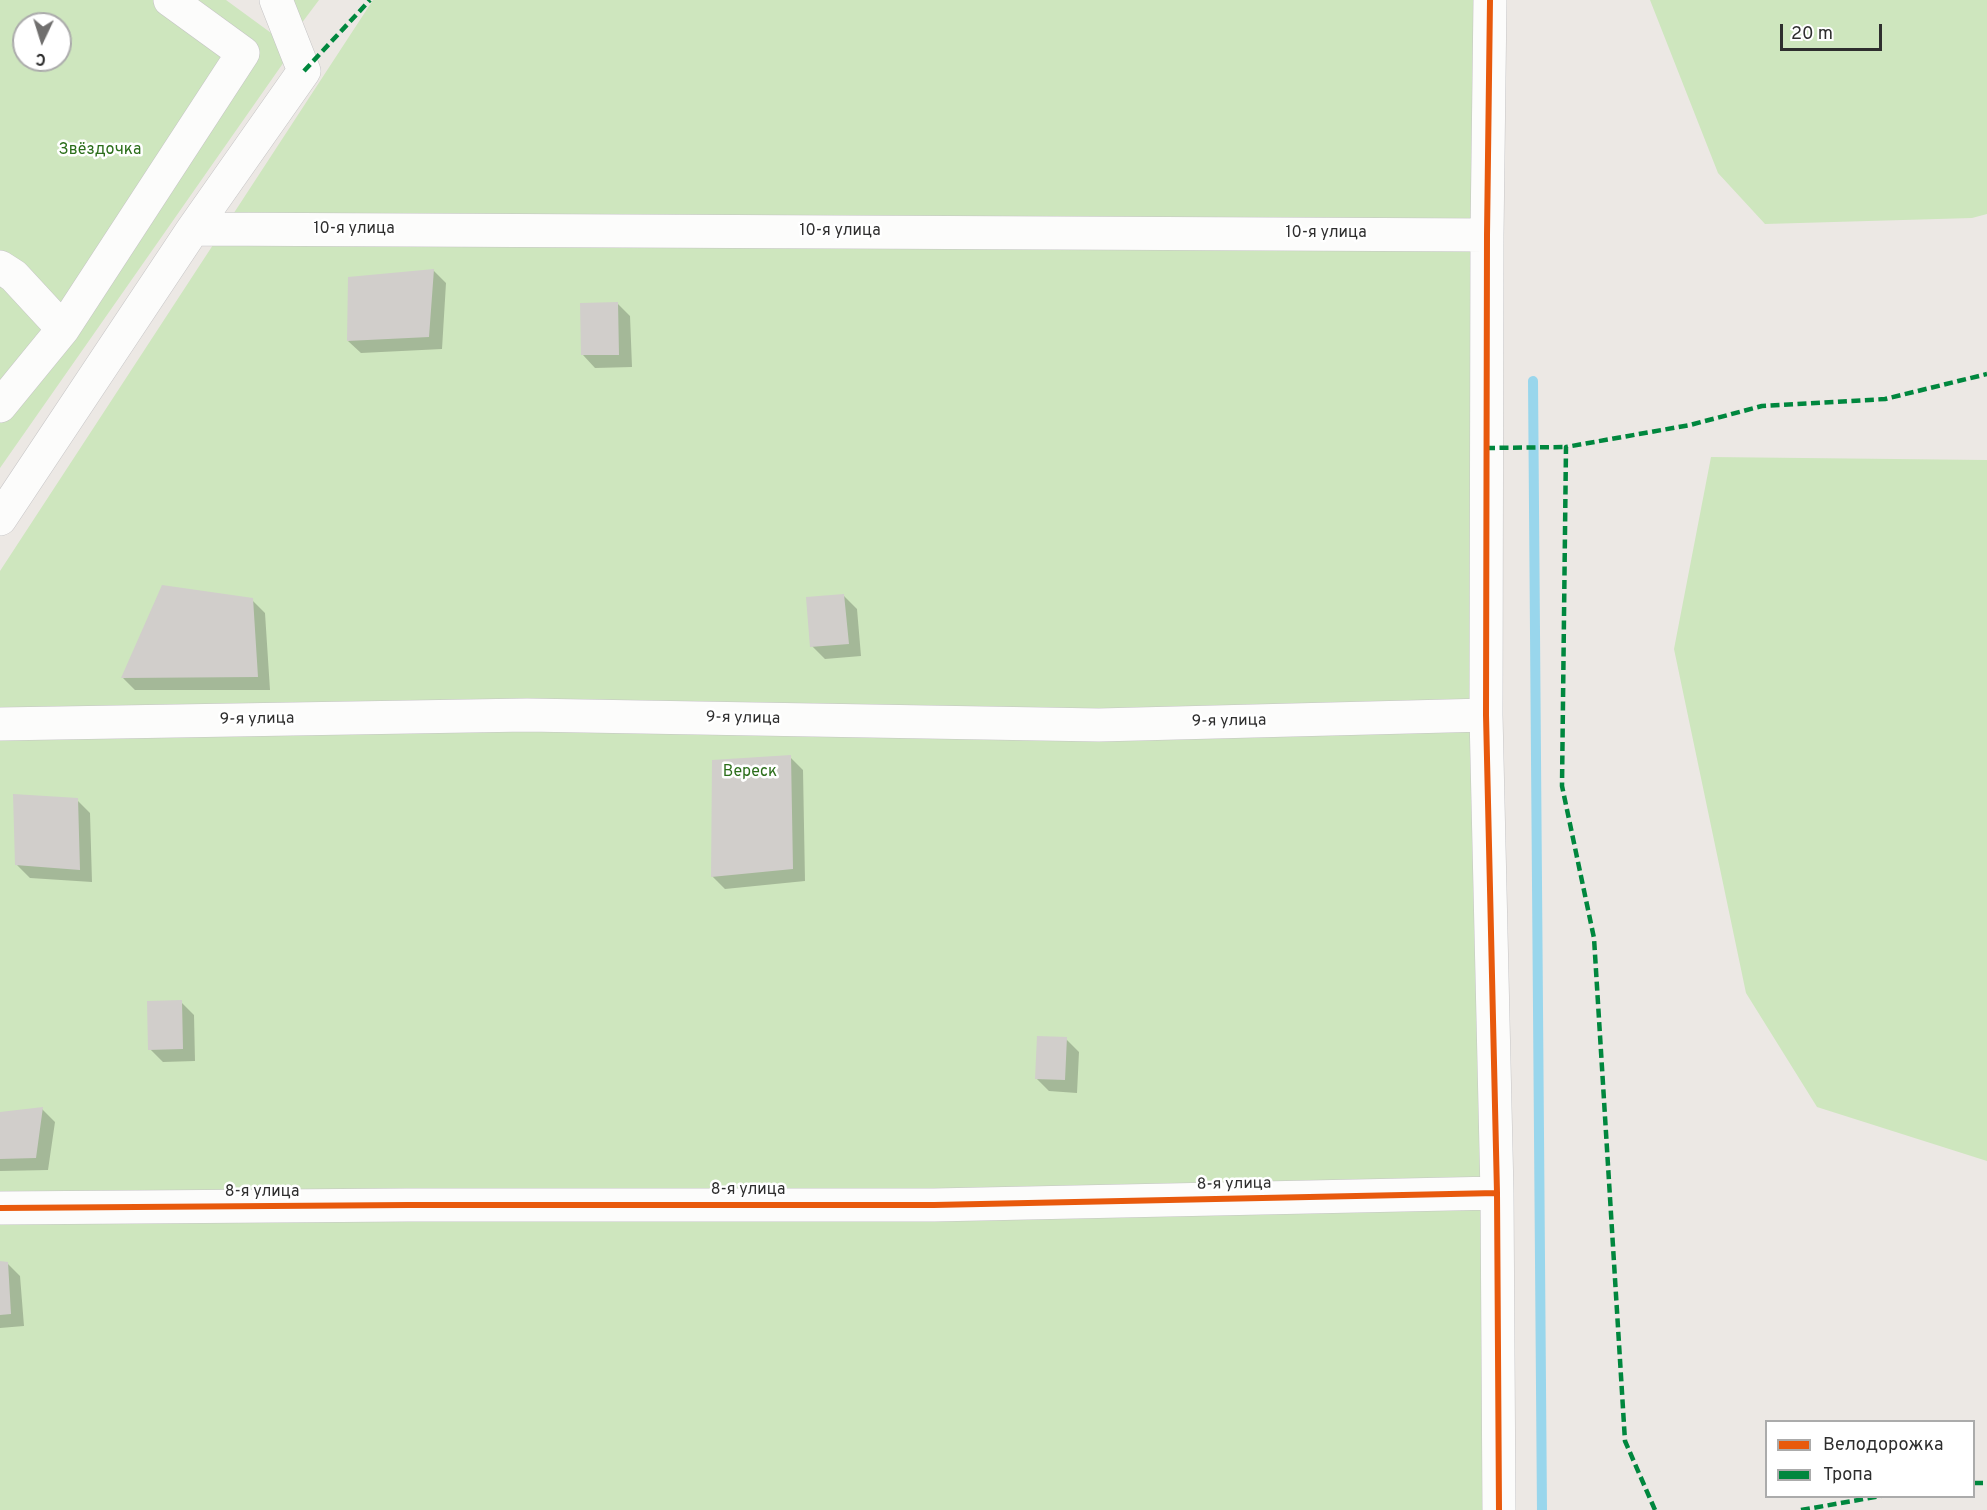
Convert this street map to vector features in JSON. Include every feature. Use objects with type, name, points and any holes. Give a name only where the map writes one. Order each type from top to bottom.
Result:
[{"type":"street","points":[[0,406],[63,329],[243,53],[170,0]]},
{"type":"street","points":[[0,519],[193,229],[304,71],[276,0]]},
{"type":"street","points":[[1490,0],[1486,715],[1497,1193],[1500,1510]]},
{"type":"street","name":"10-я улица","points":[[193,229],[1487,235]]},
{"type":"street","points":[[0,267],[14,276],[63,329]]},
{"type":"street","name":"9-я улица","points":[[0,724],[527,715],[1100,725],[1486,715]]},
{"type":"street","name":"8-я улица","points":[[0,1208],[934,1205],[1497,1193]]},
{"type":"green space","name":"Звёздочка","points":[[0,0],[226,0],[293,49],[0,468]]},
{"type":"green space","points":[[268,0],[319,0],[301,24]]},
{"type":"green space","name":"Вереск","points":[[373,0],[1482,0],[1485,1510],[0,1510],[0,571]]},
{"type":"green space","points":[[1650,0],[1987,0],[1987,214],[1972,218],[1765,224],[1718,173]]},
{"type":"green space","points":[[1711,457],[1987,460],[1987,1161],[1817,1107],[1746,993],[1674,649]]},
{"type":"building","points":[[434,269],[429,337],[347,341],[348,277]]},
{"type":"building","points":[[618,302],[619,355],[581,355],[580,303]]},
{"type":"building","points":[[162,585],[253,598],[258,677],[121,678]]},
{"type":"building","points":[[844,594],[849,644],[810,647],[806,597]]},
{"type":"building","points":[[791,755],[793,869],[711,877],[712,760]]},
{"type":"building","points":[[13,794],[78,798],[80,870],[15,865]]},
{"type":"building","points":[[182,1000],[183,1049],[148,1050],[147,1001]]},
{"type":"building","points":[[1037,1036],[1067,1037],[1065,1080],[1035,1079]]},
{"type":"building","points":[[43,1107],[36,1158],[0,1159],[0,1112]]},
{"type":"building","points":[[0,1261],[8,1262],[11,1314],[0,1315]]},
{"type":"waterway","points":[[1533,381],[1542,1510]]},
{"type":"marked path","points":[[304,71],[370,0]]},
{"type":"marked path","points":[[1655,1510],[1625,1441],[1594,938],[1562,786],[1566,447],[1690,425],[1762,406],[1885,399],[1987,374]]},
{"type":"marked path","points":[[1486,448],[1566,447]]},
{"type":"marked path","points":[[1975,1483],[1987,1483]]},
{"type":"marked path","points":[[1801,1510],[1870,1498]]},
{"type":"cycle path","points":[[1490,0],[1486,715],[1497,1193],[1499,1510]]},
{"type":"cycle path","points":[[0,1208],[934,1205],[1497,1193]]}]
